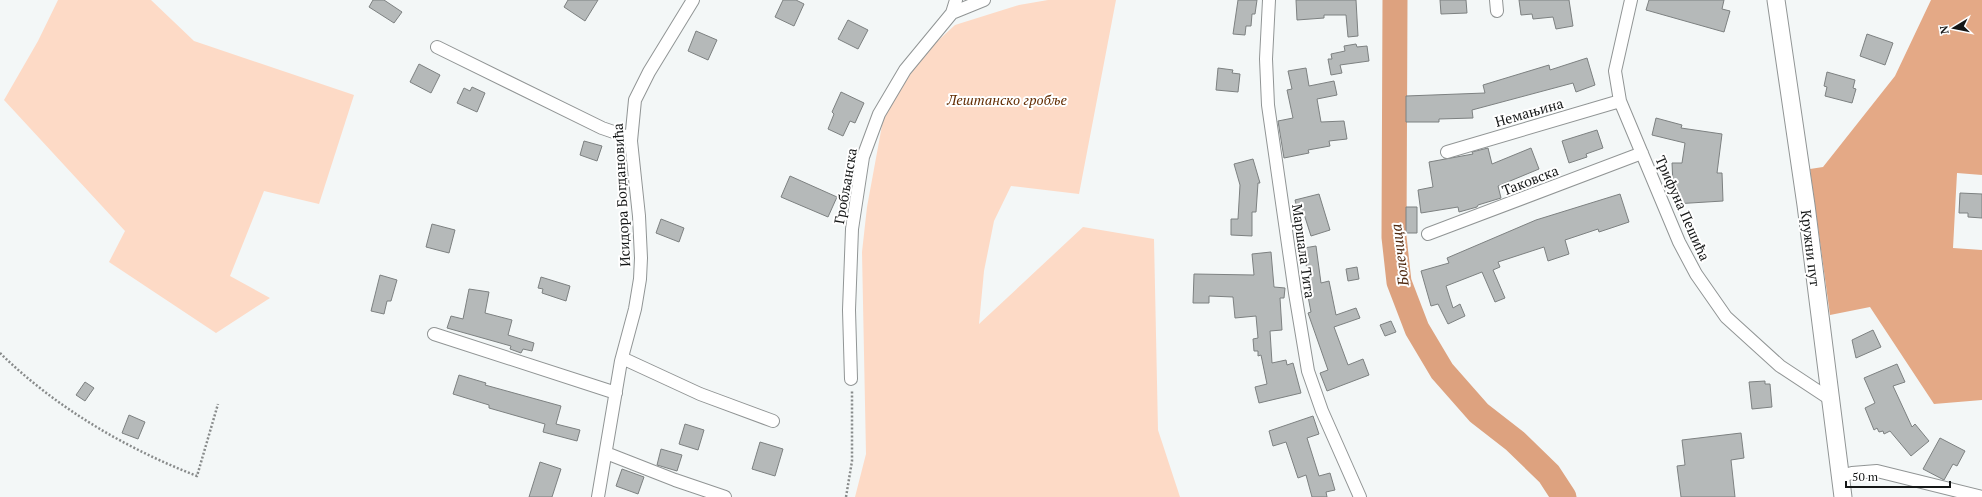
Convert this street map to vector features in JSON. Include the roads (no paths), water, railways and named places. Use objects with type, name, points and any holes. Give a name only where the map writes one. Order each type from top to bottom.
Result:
[{"type":"main road","name":"Кружни пут","points":[[1776,0],[1810,236],[1843,497]]},
{"type":"street","name":"Исидора Богдановића","points":[[598,497],[622,358],[635,309],[641,258],[639,216],[631,138],[635,100],[649,72],[693,0]]},
{"type":"street","name":"Гробљанска","points":[[852,379],[849,310],[852,229],[863,157],[879,114],[905,70],[952,14],[956,0]]},
{"type":"street","points":[[952,14],[984,0]]},
{"type":"street","name":"Маршала Тита","points":[[1269,0],[1266,60],[1268,105],[1295,294],[1308,371],[1322,411],[1360,497]]},
{"type":"street","name":"Трифуна Пешића","points":[[1630,0],[1615,71],[1620,101],[1679,242],[1696,274],[1726,317],[1780,366],[1830,400]]},
{"type":"street","points":[[437,47],[602,128],[631,138]]},
{"type":"street","name":"Немањина","points":[[1447,152],[1620,101]]},
{"type":"street","name":"Таковска","points":[[1428,234],[1642,153]]},
{"type":"street","points":[[434,334],[616,393]]},
{"type":"street","points":[[622,358],[700,394],[773,421]]},
{"type":"street","points":[[606,452],[675,480],[725,497]]},
{"type":"street","points":[[1840,476],[1852,473],[1877,472],[1982,497]]},
{"type":"waterway","name":"Болечица","points":[[1395,0],[1394,237],[1399,282],[1417,329],[1442,371],[1479,413],[1515,441],[1549,474],[1564,497]]},
{"type":"park label","name":"Лештанско гробље","points":[[1007,99]]}]
